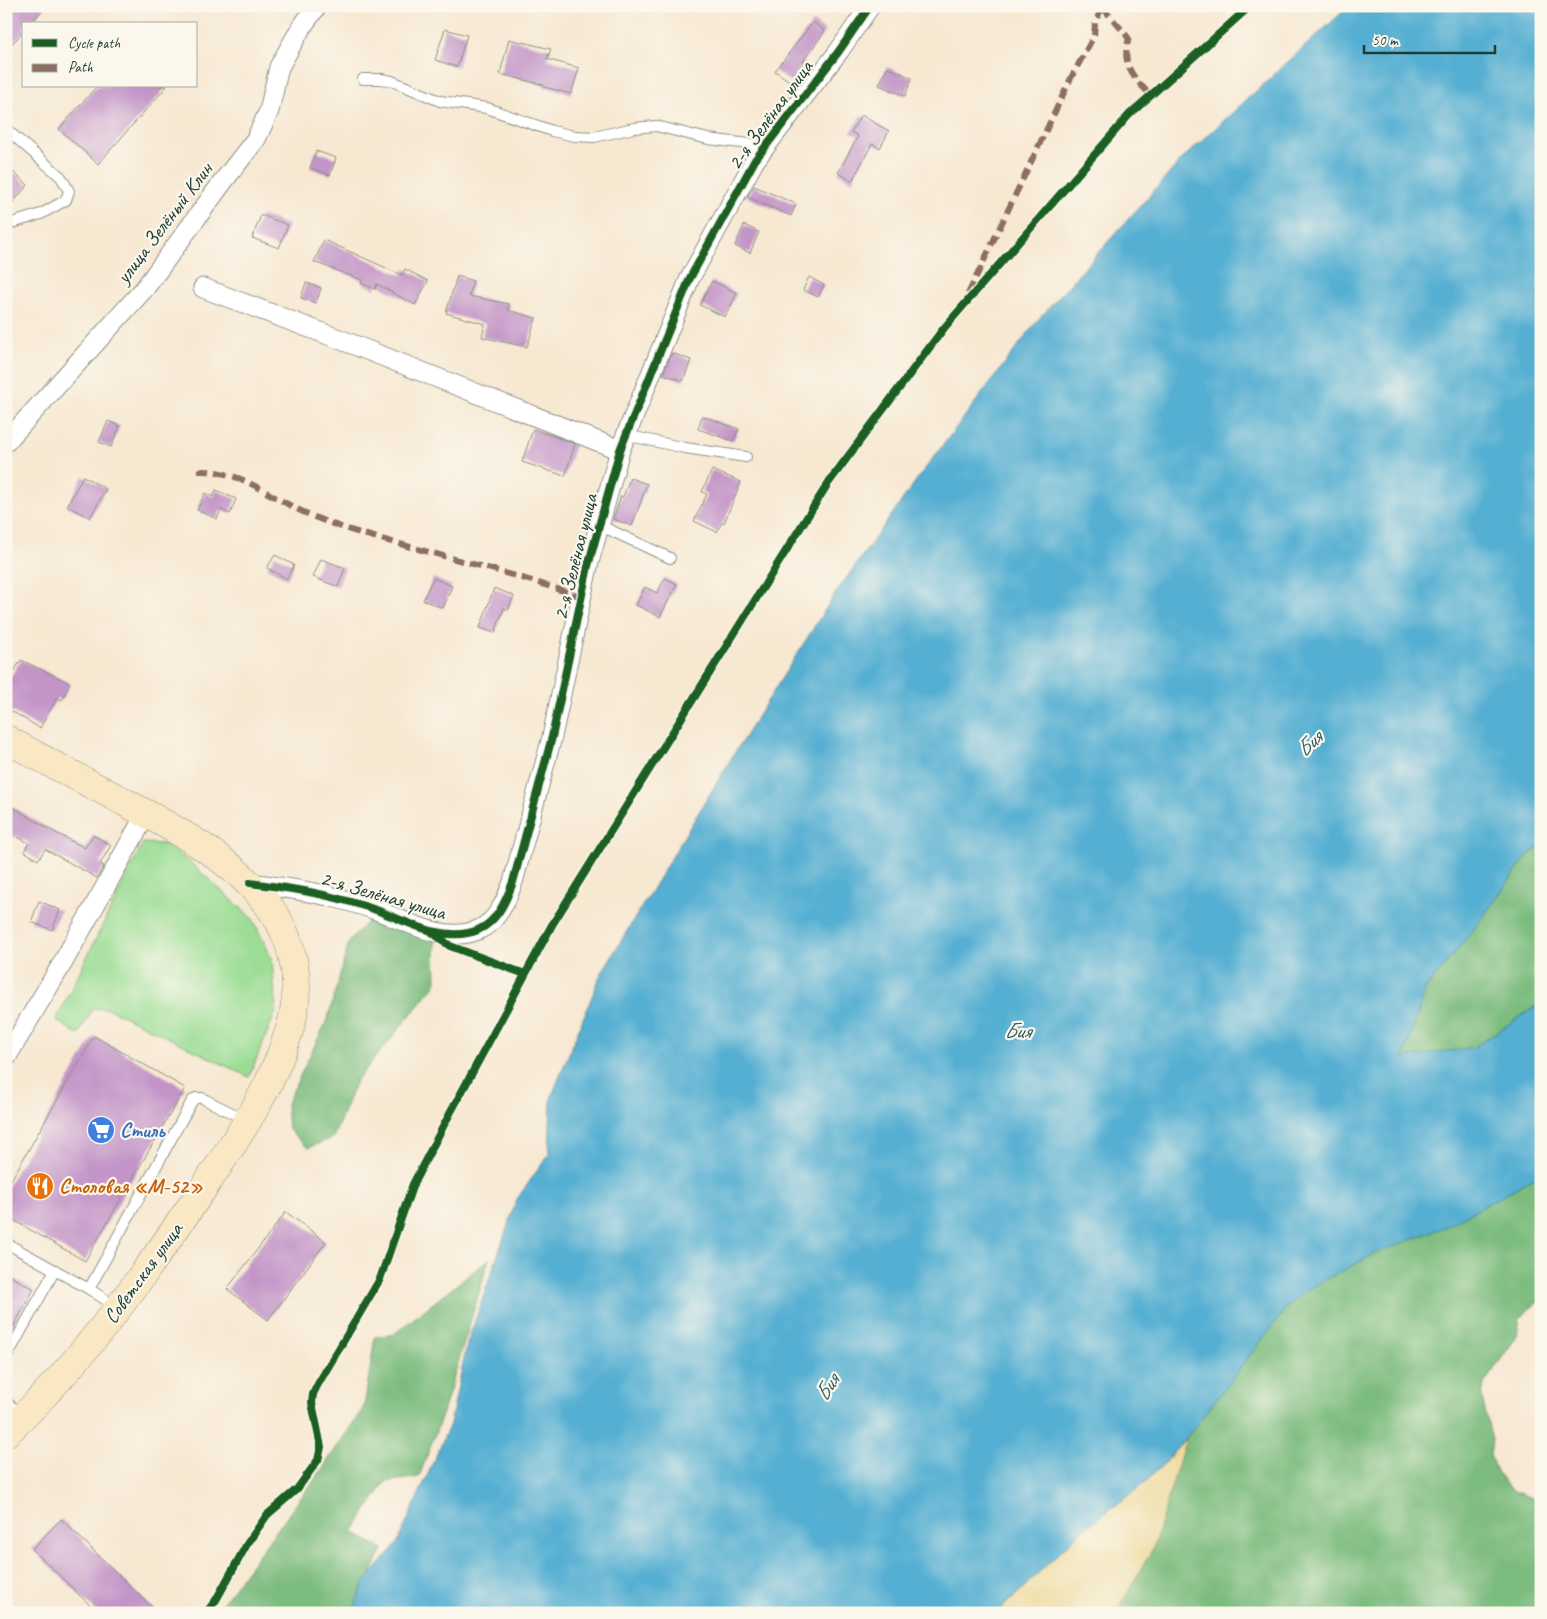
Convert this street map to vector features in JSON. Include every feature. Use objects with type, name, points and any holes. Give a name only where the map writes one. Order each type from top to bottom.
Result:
[{"type":"main road","name":"Советская улица","points":[[6,739],[146,814],[218,858],[250,883],[272,910],[286,933],[293,956],[296,986],[293,1016],[266,1089],[219,1165],[119,1308],[67,1371],[12,1417]]},
{"type":"street","name":"улица Зелёный Клин","points":[[6,442],[145,288],[256,139],[269,111],[279,67],[301,28],[317,6]]},
{"type":"street","name":"2-я Зелёная улица","points":[[250,883],[299,889],[335,898],[368,907],[430,930],[450,934],[464,934],[479,929],[491,921],[504,903],[513,882],[552,737],[588,566],[623,442],[690,278],[743,179],[839,51],[870,6]]},
{"type":"street","points":[[203,288],[623,442]]},
{"type":"street","points":[[6,1058],[62,964],[146,814]]},
{"type":"lane","points":[[363,79],[392,81],[440,100],[487,108],[552,131],[575,136],[594,137],[634,128],[656,126],[697,137],[766,146]]},
{"type":"lane","points":[[6,129],[61,177],[69,191],[66,200],[49,210],[6,225]]},
{"type":"lane","points":[[623,442],[685,448],[746,457]]},
{"type":"lane","points":[[599,525],[670,558]]},
{"type":"lane","points":[[88,1289],[192,1101],[196,1098],[202,1098],[246,1120]]},
{"type":"lane","points":[[6,1243],[119,1308]]},
{"type":"lane","points":[[6,1358],[55,1270]]},
{"type":"green space","points":[[143,843],[166,844],[191,863],[253,919],[272,959],[276,1011],[249,1077],[109,1009],[93,1008],[78,1035],[56,1020]]},
{"type":"green space","points":[[1541,846],[1541,1003],[1474,1047],[1403,1059],[1426,988],[1474,929],[1528,855]]},
{"type":"green space","points":[[406,920],[435,938],[436,984],[356,1081],[333,1138],[308,1148],[288,1129],[286,1105],[328,1018],[349,942],[368,921]]},
{"type":"green space","points":[[1541,1174],[1541,1300],[1520,1319],[1517,1333],[1510,1346],[1484,1384],[1482,1398],[1492,1440],[1490,1455],[1495,1469],[1503,1481],[1514,1491],[1541,1502],[1541,1613],[1116,1613],[1153,1548],[1186,1438],[1295,1299],[1313,1286],[1376,1253],[1447,1226]]},
{"type":"green space","points":[[489,1259],[444,1410],[419,1477],[385,1482],[353,1532],[383,1549],[352,1613],[215,1613],[320,1472],[364,1407],[375,1337],[394,1334]]},
{"type":"sand","points":[[1186,1438],[1153,1548],[1116,1613],[995,1613],[1012,1599],[1080,1532],[1140,1487],[1162,1466]]},
{"type":"water","name":"Бия","points":[[1349,6],[1541,6],[1541,846],[1528,855],[1474,929],[1426,988],[1403,1058],[1474,1047],[1541,1003],[1541,1174],[1447,1226],[1376,1253],[1313,1286],[1295,1299],[1162,1466],[1140,1487],[1080,1532],[1012,1599],[995,1613],[352,1613],[364,1583],[397,1544],[450,1424],[467,1344],[517,1199],[549,1154],[551,1098],[601,974],[732,757],[835,594],[918,478],[1037,321],[1184,157]]},
{"type":"building","points":[[6,6],[46,6],[32,22],[22,22],[22,33],[6,50]]},
{"type":"building","points":[[813,22],[825,31],[803,61],[805,62],[791,82],[775,71]]},
{"type":"building","points":[[445,29],[467,35],[457,67],[435,60]]},
{"type":"building","points":[[509,39],[551,49],[547,59],[579,68],[571,94],[500,74]]},
{"type":"building","points":[[887,67],[912,78],[905,96],[879,85]]},
{"type":"building","points":[[95,88],[165,88],[98,164],[59,129]]},
{"type":"building","points":[[861,115],[889,131],[880,148],[872,144],[852,181],[838,173],[858,136],[851,132]]},
{"type":"building","points":[[316,151],[336,158],[330,175],[310,168]]},
{"type":"building","points":[[6,166],[28,185],[6,210]]},
{"type":"building","points":[[754,186],[796,204],[791,216],[747,197]]},
{"type":"building","points":[[261,215],[288,225],[279,248],[252,238]]},
{"type":"building","points":[[744,225],[759,232],[750,253],[735,246]]},
{"type":"building","points":[[324,240],[402,275],[405,269],[428,281],[415,305],[377,284],[375,289],[361,283],[362,280],[314,262]]},
{"type":"building","points":[[457,276],[473,281],[469,296],[509,304],[508,310],[536,318],[527,347],[482,337],[485,324],[446,313]]},
{"type":"building","points":[[809,277],[824,285],[818,297],[803,290]]},
{"type":"building","points":[[712,281],[737,293],[725,317],[700,305]]},
{"type":"building","points":[[306,283],[321,288],[316,303],[301,298]]},
{"type":"building","points":[[672,353],[691,360],[683,381],[663,374]]},
{"type":"building","points":[[702,416],[739,429],[733,441],[698,429]]},
{"type":"building","points":[[108,421],[120,426],[111,447],[99,442]]},
{"type":"building","points":[[533,429],[575,444],[565,476],[522,462]]},
{"type":"building","points":[[712,470],[741,482],[724,523],[722,522],[717,532],[694,521],[707,494],[702,492]]},
{"type":"building","points":[[83,476],[106,489],[90,518],[67,506]]},
{"type":"building","points":[[630,478],[647,484],[632,526],[613,519]]},
{"type":"building","points":[[216,490],[236,499],[230,514],[221,510],[217,519],[197,510],[205,493],[213,497]]},
{"type":"building","points":[[275,555],[294,565],[287,579],[267,568]]},
{"type":"building","points":[[321,559],[345,568],[338,587],[313,577]]},
{"type":"building","points":[[433,578],[452,586],[443,608],[423,600]]},
{"type":"building","points":[[665,578],[677,584],[660,617],[636,605],[645,587],[657,593]]},
{"type":"building","points":[[494,588],[514,596],[508,610],[504,608],[495,633],[480,628]]},
{"type":"building","points":[[21,660],[70,683],[62,700],[57,698],[40,728],[6,708],[6,684]]},
{"type":"building","points":[[6,803],[85,848],[93,835],[111,845],[100,864],[104,866],[97,878],[45,849],[38,860],[24,851],[29,843],[6,831]]},
{"type":"building","points":[[39,901],[60,910],[52,930],[31,922]]},
{"type":"building","name":"Стиль","points":[[94,1036],[185,1088],[85,1261],[6,1216],[6,1189]]},
{"type":"building","points":[[286,1212],[326,1242],[268,1320],[227,1289]]},
{"type":"building","points":[[6,1274],[34,1289],[6,1340]]},
{"type":"building","points":[[61,1519],[158,1613],[98,1613],[32,1549]]},
{"type":"marked path","points":[[1102,6],[1129,39],[1126,56],[1130,70],[1151,95]]},
{"type":"marked path","points":[[968,294],[1072,76],[1094,36],[1095,23],[1102,7]]},
{"type":"marked path","points":[[198,471],[212,471],[238,478],[312,516],[366,535],[516,576],[581,597]]},
{"type":"cycle path","points":[[250,883],[336,898],[374,909],[415,926],[441,933],[466,933],[478,930],[491,922],[496,916],[513,882],[552,737],[588,566],[620,450],[690,278],[755,160],[839,51],[870,6]]},
{"type":"cycle path","points":[[206,1613],[216,1600],[247,1544],[267,1515],[297,1489],[318,1460],[321,1447],[312,1403],[313,1394],[380,1279],[413,1184],[552,925],[829,482],[944,328],[1129,115],[1250,6]]},
{"type":"cycle path","points":[[432,932],[450,946],[525,974]]},
{"type":"place","name":"Стиль","points":[[101,1130]]},
{"type":"place","name":"Столовая «М-52»","points":[[40,1186]]}]
